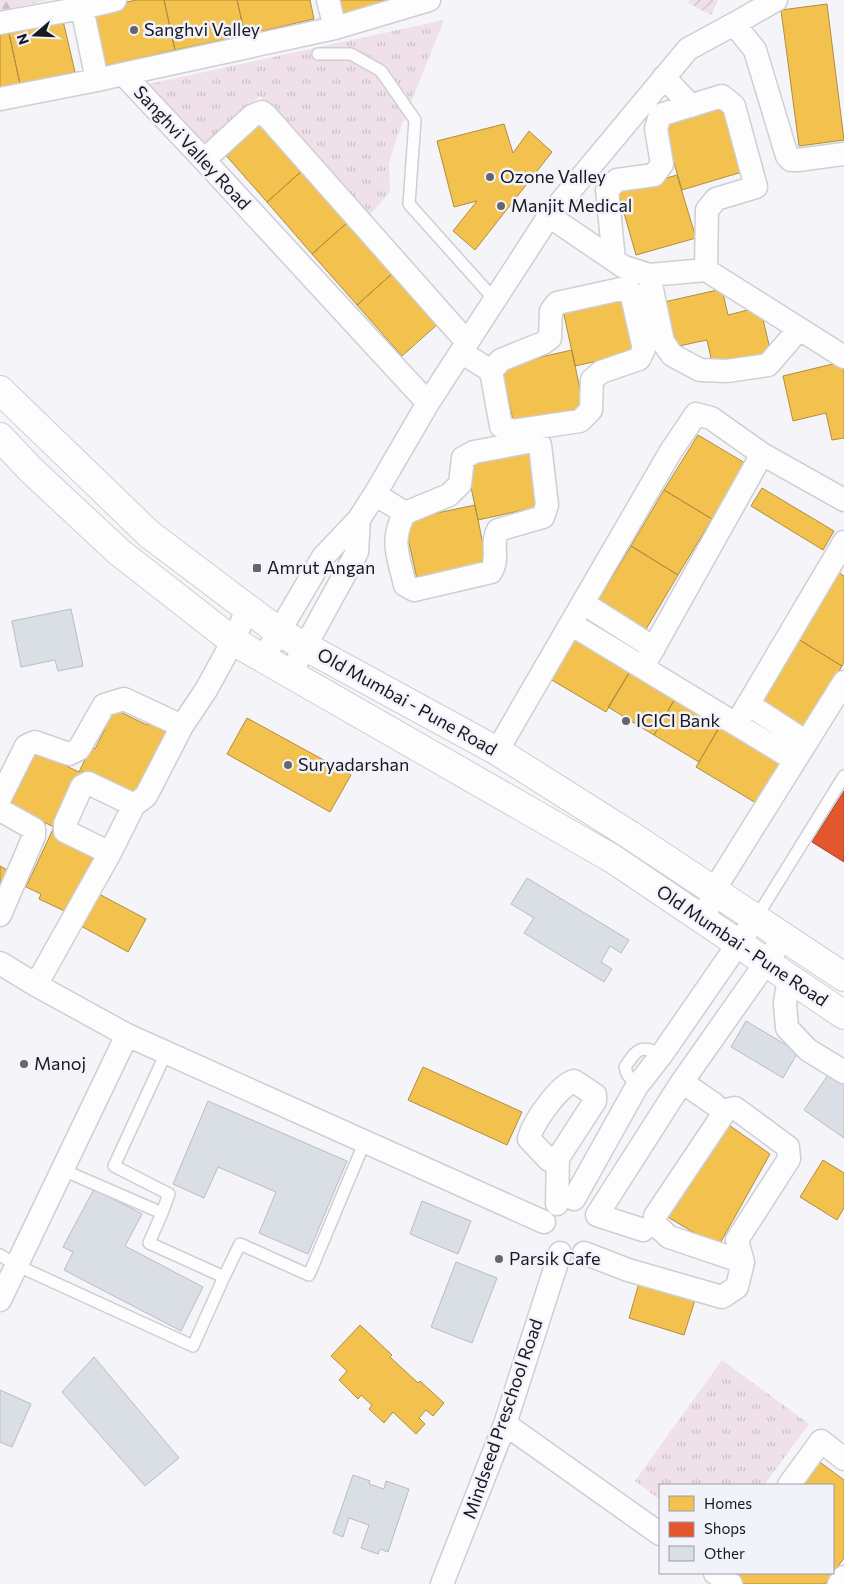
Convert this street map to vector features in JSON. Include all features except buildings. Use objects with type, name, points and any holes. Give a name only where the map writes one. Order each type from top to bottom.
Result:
[{"type":"main road","name":"Old Mumbai - Pune Road","points":[[0,390],[149,534],[279,632],[497,751],[630,835],[844,977]]},
{"type":"main road","name":"Old Mumbai - Pune Road","points":[[3,447],[31,470],[119,552],[233,640],[263,659],[614,859],[704,922],[844,1015]]},
{"type":"street","points":[[0,23],[115,0]]},
{"type":"street","points":[[328,0],[335,28]]},
{"type":"street","name":"Sanghvi Valley Road","points":[[123,74],[335,28],[429,0]]},
{"type":"street","points":[[263,659],[323,557],[359,519],[428,403],[549,216],[688,49],[776,0]]},
{"type":"street","points":[[82,8],[97,80]]},
{"type":"street","points":[[734,24],[755,50],[786,156],[791,160],[798,160],[844,154]]},
{"type":"street","points":[[0,99],[123,74]]},
{"type":"street","name":"Sanghvi Valley Road","points":[[123,74],[428,403]]},
{"type":"street","points":[[664,77],[691,106]]},
{"type":"street","points":[[614,260],[607,190],[617,180],[654,174],[662,164],[656,129],[660,116],[722,96],[734,106],[756,187],[716,199],[707,210],[706,270]]},
{"type":"street","points":[[204,160],[252,116],[262,112],[266,115],[464,347],[492,371],[501,426],[512,431],[580,421],[591,410],[592,380],[601,372],[639,359],[644,349],[631,292],[621,289],[557,303],[551,311],[550,338],[543,343],[501,360],[492,371]]},
{"type":"street","points":[[549,216],[624,267],[649,276],[706,270],[844,357]]},
{"type":"street","points":[[649,276],[663,342],[672,355],[700,370],[726,371],[768,364],[799,329]]},
{"type":"street","points":[[497,751],[671,451],[696,414],[710,418],[762,454],[844,500]]},
{"type":"street","points":[[533,441],[540,445],[547,505],[543,517],[498,530],[494,536],[495,564],[491,572],[414,590],[405,585],[395,540],[398,524],[405,513],[448,495],[460,484],[463,458],[474,452],[533,441]]},
{"type":"street","points":[[643,667],[762,454]]},
{"type":"street","points":[[375,494],[405,513]]},
{"type":"street","points":[[290,674],[357,552],[359,519]]},
{"type":"street","points":[[737,723],[844,542]]},
{"type":"street","points":[[583,603],[654,648]]},
{"type":"street","points":[[36,985],[110,853],[134,805],[146,796],[182,726],[206,690],[248,608]]},
{"type":"street","points":[[571,624],[737,723],[801,751]]},
{"type":"street","points":[[704,922],[714,890],[844,682]]},
{"type":"street","points":[[1,910],[34,836],[34,829],[3,814],[26,746],[35,742],[69,754],[79,749],[104,705],[124,699],[182,726]]},
{"type":"street","points":[[748,704],[801,751]]},
{"type":"street","points":[[110,853],[65,831],[65,824],[82,786],[88,783],[134,805]]},
{"type":"street","points":[[0,963],[127,1035],[365,1141],[558,1208],[586,1202],[595,1210],[600,1223],[600,1236],[593,1248],[581,1255],[568,1256],[556,1251],[547,1241],[543,1229],[558,1208],[637,1086],[662,1054],[756,918]]},
{"type":"street","points":[[597,1215],[686,1078],[784,937]]},
{"type":"street","points":[[789,978],[785,1003],[787,1028],[808,1050],[844,1072]]},
{"type":"street","points":[[0,1300],[8,1260],[62,1170],[127,1035]]},
{"type":"street","points":[[686,1078],[717,1100]]},
{"type":"street","points":[[584,1253],[628,1270],[722,1298],[737,1287],[743,1262],[737,1240],[789,1159],[788,1147],[735,1108],[726,1110],[654,1216],[655,1224],[668,1237],[743,1262]]},
{"type":"street","points":[[558,1158],[558,1208]]},
{"type":"street","points":[[597,1215],[643,1230]]},
{"type":"street","name":"Mindseed Preschool Road","points":[[442,1584],[505,1424],[560,1253]]},
{"type":"street","points":[[505,1424],[659,1533]]},
{"type":"street","points":[[790,1484],[821,1441],[844,1459]]},
{"type":"street","points":[[839,1584],[844,1577]]},
{"type":"lane","points":[[318,54],[351,54],[381,71],[415,120],[409,204],[494,299]]},
{"type":"lane","points":[[756,918],[844,776]]},
{"type":"lane","points":[[166,1053],[114,1166],[168,1194],[149,1243],[224,1278]]},
{"type":"lane","points":[[8,1260],[194,1346],[240,1244],[309,1275],[365,1141]]},
{"type":"lane","points":[[62,1170],[162,1213]]},
{"type":"green space","points":[[0,0],[48,0],[0,11]]},
{"type":"green space","points":[[690,0],[718,0],[711,15],[688,3]]},
{"type":"green space","points":[[444,20],[397,137],[389,163],[390,192],[368,217],[260,96],[204,145],[149,84]]},
{"type":"green space","points":[[722,1360],[809,1424],[765,1484],[659,1484],[659,1499],[635,1481]]},
{"type":"place","name":"Sanghvi Valley","points":[[134,30]]},
{"type":"place","name":"Ozone Valley","points":[[490,177]]},
{"type":"place","name":"Manjit Medical","points":[[501,206]]},
{"type":"place","name":"Amrut Angan","points":[[257,568]]},
{"type":"place","name":"ICICI Bank","points":[[626,721]]},
{"type":"place","name":"Suryadarshan","points":[[288,765]]},
{"type":"place","name":"Manoj","points":[[24,1064]]},
{"type":"place","name":"Parsik Cafe","points":[[499,1259]]}]
